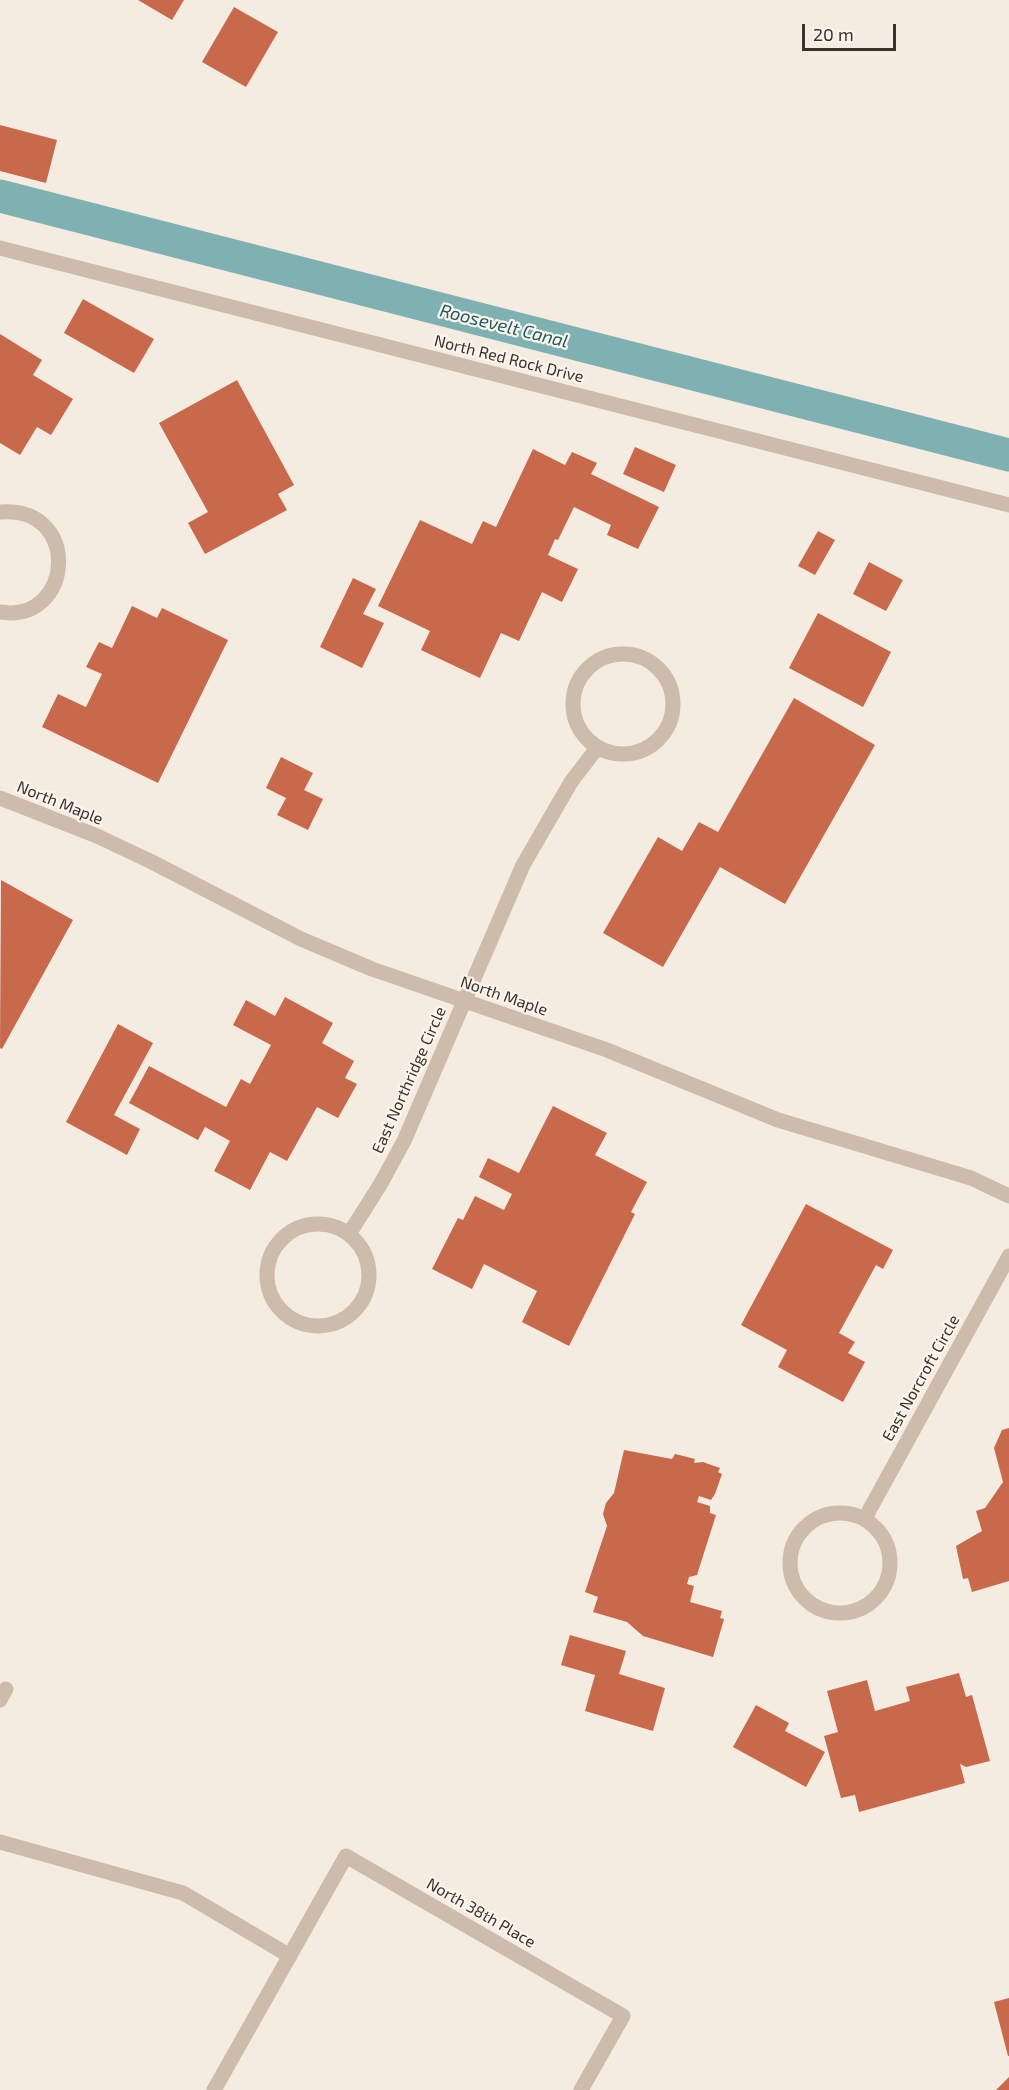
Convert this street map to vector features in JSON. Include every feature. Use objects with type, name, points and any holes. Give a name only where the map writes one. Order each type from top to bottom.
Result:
[{"type":"street","name":"North Red Rock Drive","points":[[0,248],[1009,505]]},
{"type":"street","points":[[0,512],[17,512],[33,518],[46,527],[55,541],[60,557],[59,574],[52,590],[40,603],[25,610],[0,612]]},
{"type":"street","points":[[615,654],[632,654],[647,659],[660,669],[669,683],[674,699],[672,716],[666,731],[654,744],[639,752],[622,755],[597,748],[580,732],[573,715],[572,699],[577,683],[586,669],[600,659],[615,654]]},
{"type":"street","name":"East Northridge Circle","points":[[349,1234],[404,1141],[523,865],[571,783],[597,748]]},
{"type":"street","name":"North Maple","points":[[0,798],[97,836],[301,939],[372,969],[607,1050],[778,1120],[971,1178],[1009,1196]]},
{"type":"street","points":[[310,1224],[327,1224],[349,1234],[364,1253],[369,1269],[368,1286],[361,1302],[350,1315],[335,1323],[318,1325],[301,1323],[286,1314],[275,1302],[269,1286],[268,1269],[272,1253],[282,1239],[310,1224]]},
{"type":"street","name":"East Norcroft Circle","points":[[865,1518],[1009,1256]]},
{"type":"street","points":[[832,1512],[849,1513],[865,1518],[878,1528],[887,1542],[891,1557],[890,1574],[883,1590],[872,1603],[857,1611],[840,1614],[823,1611],[808,1602],[797,1590],[791,1574],[790,1557],[794,1541],[804,1527],[817,1517],[832,1512]]},
{"type":"street","points":[[0,1842],[183,1893],[290,1956]]},
{"type":"street","name":"North 38th Place","points":[[214,2090],[346,1856],[623,2016],[581,2090]]},
{"type":"building","points":[[138,0],[184,0],[172,20]]},
{"type":"building","points":[[234,7],[278,32],[246,87],[202,62]]},
{"type":"building","points":[[0,125],[57,140],[46,183],[0,171]]},
{"type":"building","points":[[83,299],[154,339],[134,373],[64,333]]},
{"type":"building","points":[[0,334],[42,360],[33,375],[73,399],[51,435],[37,427],[20,455],[0,443]]},
{"type":"building","points":[[237,380],[294,485],[278,494],[287,510],[205,554],[188,523],[208,512],[159,423]]},
{"type":"building","points":[[635,447],[676,465],[664,492],[623,474]]},
{"type":"building","points":[[533,449],[565,465],[572,452],[597,463],[591,474],[659,507],[638,549],[607,535],[611,525],[574,507],[548,555],[578,569],[562,602],[542,592],[519,641],[501,633],[480,678],[421,650],[430,631],[378,606],[420,520],[472,544],[483,521],[496,527]]},
{"type":"building","points":[[818,531],[835,540],[815,575],[798,566]]},
{"type":"building","points":[[869,562],[903,580],[886,611],[853,594]]},
{"type":"building","points":[[353,578],[376,589],[363,614],[384,623],[362,668],[320,647]]},
{"type":"building","points":[[132,606],[157,618],[162,608],[228,640],[158,783],[42,727],[58,694],[86,707],[102,674],[86,667],[99,642],[112,648]]},
{"type":"building","points":[[818,613],[891,652],[863,707],[789,668]]},
{"type":"building","points":[[794,698],[875,745],[785,904],[720,867],[663,967],[603,933],[658,837],[682,851],[699,822],[718,832]]},
{"type":"building","points":[[281,757],[313,773],[304,790],[323,799],[308,830],[277,815],[286,798],[266,788]]},
{"type":"building","points":[[1,880],[73,920],[2,1049],[0,1048]]},
{"type":"building","points":[[285,997],[333,1023],[322,1043],[354,1061],[345,1078],[357,1084],[338,1118],[317,1107],[287,1161],[270,1152],[250,1190],[214,1171],[230,1141],[205,1127],[198,1140],[129,1103],[149,1066],[226,1107],[241,1079],[250,1084],[271,1045],[233,1025],[246,1000],[275,1016]]},
{"type":"building","points":[[118,1024],[153,1043],[114,1115],[140,1129],[127,1155],[66,1122]]},
{"type":"building","points":[[553,1106],[607,1133],[595,1155],[647,1182],[631,1212],[635,1214],[569,1346],[522,1322],[537,1291],[484,1264],[472,1289],[432,1269],[458,1218],[463,1220],[475,1196],[504,1210],[512,1194],[479,1177],[488,1158],[519,1173]]},
{"type":"building","points":[[806,1204],[893,1250],[883,1269],[876,1265],[839,1333],[855,1342],[848,1353],[865,1362],[843,1402],[778,1367],[787,1350],[741,1325]]},
{"type":"building","points":[[1009,1428],[1009,1581],[972,1592],[968,1578],[963,1579],[956,1546],[982,1531],[976,1511],[985,1508],[1003,1482],[994,1448],[1002,1430]]},
{"type":"building","points":[[624,1450],[672,1459],[675,1454],[695,1459],[694,1463],[703,1462],[720,1468],[718,1472],[722,1474],[711,1500],[699,1496],[697,1502],[710,1506],[710,1513],[716,1515],[697,1575],[689,1577],[687,1584],[694,1586],[690,1602],[722,1611],[720,1618],[724,1619],[713,1657],[643,1636],[627,1622],[593,1612],[598,1597],[585,1592],[607,1526],[603,1514],[606,1503],[614,1493]]},
{"type":"building","points":[[570,1635],[626,1651],[619,1674],[665,1688],[653,1731],[585,1711],[595,1675],[561,1665]]},
{"type":"building","points":[[959,1673],[966,1697],[972,1695],[990,1761],[966,1767],[960,1764],[965,1783],[859,1812],[855,1795],[841,1798],[824,1736],[838,1732],[827,1691],[867,1680],[875,1711],[910,1701],[906,1687]]},
{"type":"building","points":[[756,1705],[789,1723],[785,1731],[825,1752],[806,1787],[733,1747]]},
{"type":"building","points":[[1009,1998],[1009,2056],[1008,2056],[994,2002]]},
{"type":"building","points":[[1009,2077],[1009,2090],[996,2090]]},
{"type":"waterway","name":"Roosevelt Canal","points":[[0,196],[1009,455]]}]
